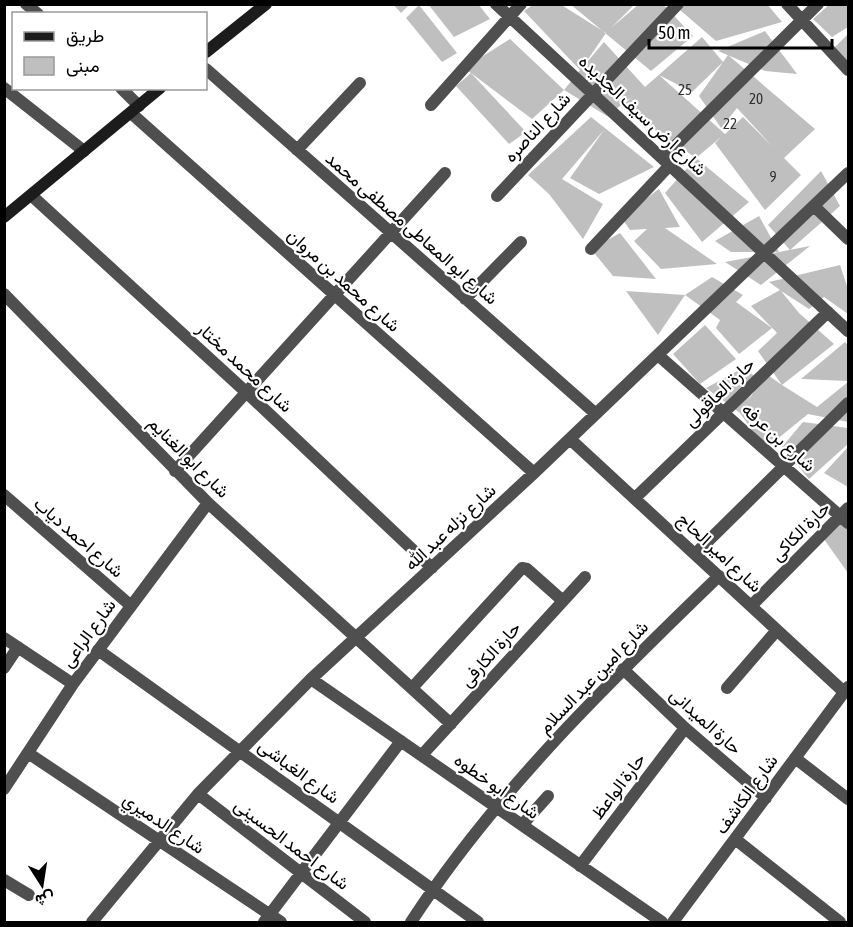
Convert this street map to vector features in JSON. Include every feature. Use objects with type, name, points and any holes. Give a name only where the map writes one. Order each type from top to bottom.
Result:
[{"type":"main road","points":[[207,51],[266,4]]},
{"type":"main road","points":[[4,217],[158,90]]},
{"type":"street","name":"شارع ارض سيف الجديده","points":[[496,4],[849,330]]},
{"type":"street","points":[[431,105],[521,4]]},
{"type":"street","name":"شارع الناصره","points":[[497,196],[678,4]]},
{"type":"street","points":[[787,4],[849,70]]},
{"type":"street","points":[[591,249],[667,161],[818,4]]},
{"type":"street","name":"شارع ابو المعاطى مصطفى محمد","points":[[207,70],[596,414]]},
{"type":"street","points":[[297,150],[360,83]]},
{"type":"street","points":[[4,88],[84,151]]},
{"type":"street","name":"شارع محمد بن مروان","points":[[122,90],[135,109],[334,295],[534,474]]},
{"type":"street","points":[[175,471],[445,173]]},
{"type":"street","name":"شارع نزله عبد الله","points":[[92,922],[198,794],[311,679],[534,474],[849,173]]},
{"type":"street","name":"شارع محمد مختار","points":[[31,195],[246,392],[432,568]]},
{"type":"street","points":[[814,206],[849,239]]},
{"type":"street","points":[[465,298],[521,242]]},
{"type":"street","name":"شارع ابو الغنايم","points":[[4,294],[208,503],[357,636],[451,724]]},
{"type":"street","name":"حارة العاقولى","points":[[635,498],[828,312]]},
{"type":"street","name":"شارع بن عرفه","points":[[658,355],[784,466],[846,515]]},
{"type":"street","points":[[695,554],[849,403]]},
{"type":"street","name":"شارع امير الحاج","points":[[570,439],[777,630],[847,689]]},
{"type":"street","name":"شارع احمد دياب","points":[[4,495],[130,605]]},
{"type":"street","name":"شارع الراعى","points":[[4,789],[73,684],[208,503]]},
{"type":"street","name":"حارة الكاكى","points":[[751,606],[846,515]]},
{"type":"street","points":[[412,688],[525,567],[563,601]]},
{"type":"street","name":"شارع امين عبد السلام","points":[[411,922],[432,889],[495,806],[623,669],[719,576]]},
{"type":"street","name":"حارة الكارفى","points":[[422,755],[585,577]]},
{"type":"street","points":[[728,688],[777,630]]},
{"type":"street","points":[[4,638],[73,684]]},
{"type":"street","points":[[4,668],[18,646]]},
{"type":"street","name":"شارع الغباشى","points":[[98,650],[478,922]]},
{"type":"street","name":"حارة الميدانى","points":[[623,669],[685,728],[766,798]]},
{"type":"street","name":"شارع ابو خطوه","points":[[311,679],[662,922]]},
{"type":"street","name":"شارع الكاشف","points":[[673,922],[847,689]]},
{"type":"street","name":"حارة الواعظ","points":[[580,866],[685,728]]},
{"type":"street","points":[[267,919],[299,873],[401,741]]},
{"type":"street","name":"شارع الدميري","points":[[28,753],[267,919],[281,922]]},
{"type":"street","points":[[795,758],[849,799]]},
{"type":"street","name":"شارع احمد الحسينى","points":[[198,794],[365,922]]},
{"type":"street","points":[[522,825],[548,796]]},
{"type":"street","points":[[735,839],[840,922]]},
{"type":"street","points":[[4,880],[29,895]]},
{"type":"building","points":[[393,4],[410,4],[401,13]]},
{"type":"building","points":[[428,4],[478,4],[490,19],[454,37]]},
{"type":"building","points":[[534,4],[560,4],[606,33],[582,68],[604,42],[645,87],[702,37],[723,62],[728,55],[815,129],[784,158],[801,175],[765,210],[715,143],[721,137],[696,158],[621,107],[633,96],[607,116],[564,90],[580,70],[524,11]],"holes":[[[723,62],[699,96],[721,128],[737,108],[772,146],[743,117],[725,134],[659,75],[692,92]]]},
{"type":"building","points":[[570,4],[635,4],[611,28],[639,4],[663,4],[693,36],[651,71]]},
{"type":"building","points":[[673,4],[767,4],[782,22],[716,41]]},
{"type":"building","points":[[830,4],[848,4],[848,27],[832,37],[813,19]]},
{"type":"building","points":[[419,5],[457,53],[442,62],[406,18]]},
{"type":"building","points":[[765,31],[797,74],[765,71],[718,51]]},
{"type":"building","points":[[848,34],[848,65],[831,51]]},
{"type":"building","points":[[510,39],[564,90],[532,119],[464,68]]},
{"type":"building","points":[[471,73],[526,132],[509,144],[456,86]]},
{"type":"building","points":[[591,117],[654,167],[599,194],[570,178],[604,130],[562,179],[603,204],[583,239],[549,194],[528,175]]},
{"type":"building","points":[[696,158],[749,202],[702,242],[665,193]]},
{"type":"building","points":[[821,171],[840,206],[790,250],[768,225]]},
{"type":"building","points":[[659,189],[680,227],[665,228],[717,264],[661,269],[634,241],[647,229],[630,230],[621,217]]},
{"type":"building","points":[[759,216],[779,252],[731,252],[715,241]]},
{"type":"building","points":[[620,233],[656,279],[613,276],[591,249]]},
{"type":"building","points":[[810,246],[761,285],[725,262]]},
{"type":"building","points":[[840,265],[848,289],[848,314],[824,297],[809,309],[781,291],[799,313],[834,344],[782,385],[758,351],[777,333],[751,306],[780,290],[769,282]]},
{"type":"building","points":[[712,277],[743,295],[736,302],[772,328],[739,354],[716,328],[720,320],[685,295]]},
{"type":"building","points":[[626,291],[685,295],[658,335]]},
{"type":"building","points":[[705,325],[736,359],[700,384],[673,354]]},
{"type":"building","points":[[845,342],[848,345],[848,381],[801,379]]},
{"type":"building","points":[[743,368],[759,379],[748,401],[765,373],[817,407],[848,382],[848,422],[808,414],[765,449],[740,413],[706,388]]},
{"type":"building","points":[[803,422],[848,428],[848,444],[809,479],[782,447]]},
{"type":"building","points":[[848,447],[848,487],[824,473]]},
{"type":"building","points":[[848,516],[848,573],[821,535]]}]
